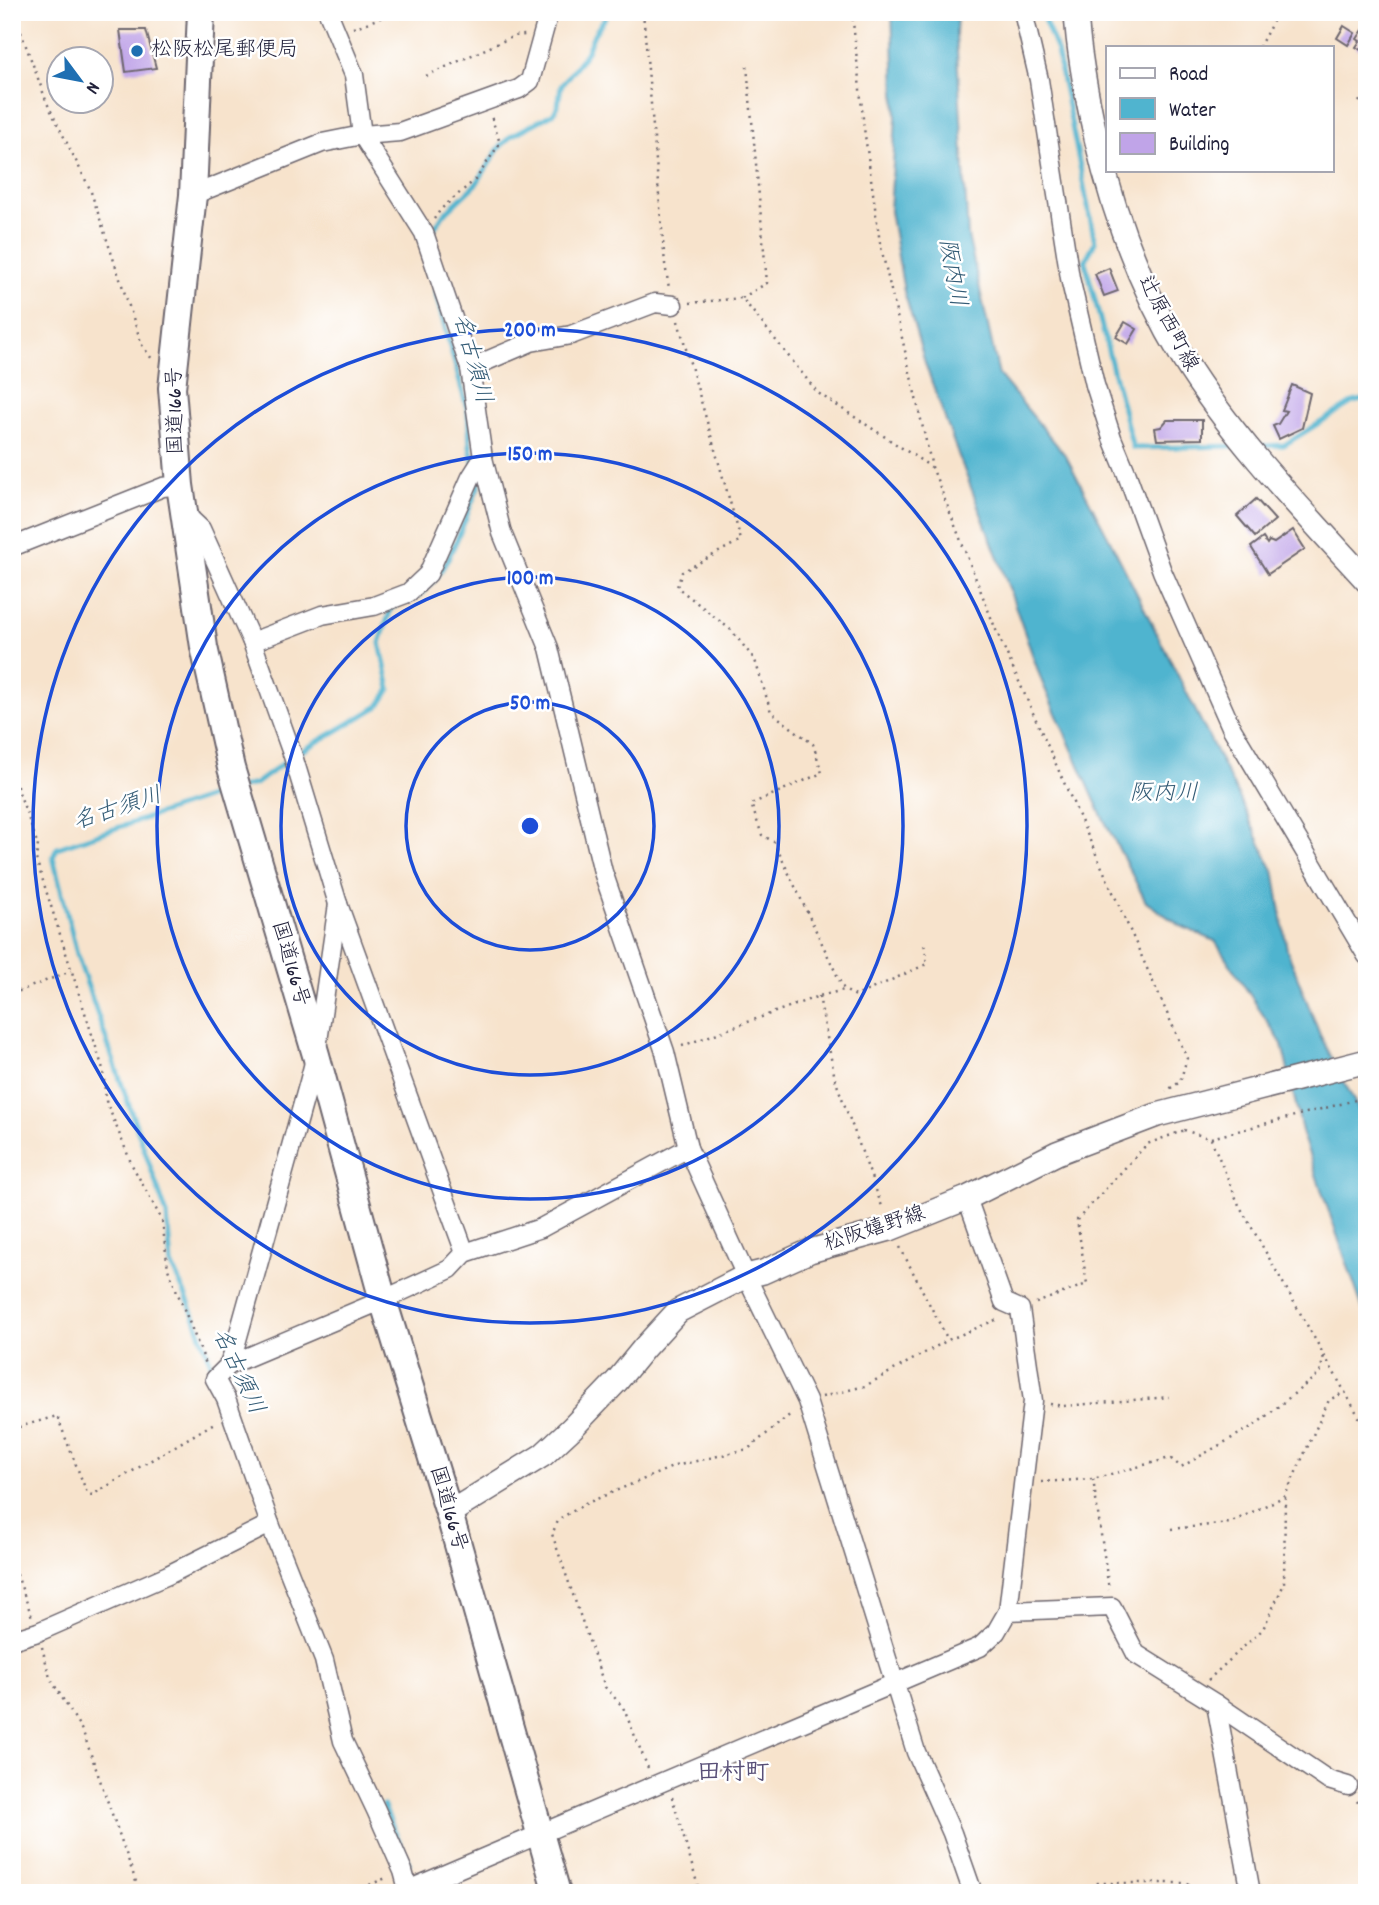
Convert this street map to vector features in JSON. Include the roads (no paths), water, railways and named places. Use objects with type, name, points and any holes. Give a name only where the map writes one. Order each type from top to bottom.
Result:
[{"type":"highway","name":"国道166号","points":[[201,12],[192,195],[172,388],[180,485],[204,647],[231,768],[557,1893]]},
{"type":"main road","name":"辻原西町線","points":[[1076,12],[1093,122],[1113,206],[1159,315],[1185,360],[1239,436],[1367,581]]},
{"type":"main road","name":"松阪嬉野線","points":[[449,1513],[543,1455],[617,1381],[678,1311],[746,1276],[763,1272],[810,1251],[890,1229],[967,1198],[1057,1153],[1157,1115],[1367,1060]]},
{"type":"street","points":[[328,12],[354,75],[362,135],[427,239],[470,368],[483,458],[502,533],[549,648],[603,872],[665,1052],[688,1148],[807,1401],[916,1752],[952,1833],[973,1893]]},
{"type":"street","points":[[192,195],[322,143],[362,135],[400,132],[519,89],[530,81],[549,12]]},
{"type":"street","points":[[1023,12],[1039,80],[1070,278],[1095,385],[1112,438],[1161,571],[1232,729],[1367,956]]},
{"type":"street","points":[[470,368],[531,342],[571,335],[655,303],[673,305]]},
{"type":"street","points":[[252,642],[323,615],[374,606],[408,593],[428,574],[471,477],[483,458]]},
{"type":"street","points":[[12,547],[163,487],[180,485]]},
{"type":"street","points":[[184,513],[201,528],[252,642],[293,756],[338,904],[465,1253]]},
{"type":"street","points":[[338,904],[316,1055],[222,1372],[226,1399],[270,1524],[324,1660],[344,1741],[402,1871],[413,1889],[980,1647],[996,1632],[1008,1611],[1033,1401],[1020,1309],[1004,1302],[967,1198]]},
{"type":"street","points":[[222,1372],[450,1269],[465,1253],[541,1228],[688,1148]]},
{"type":"street","points":[[12,1640],[38,1632],[168,1575],[270,1524]]},
{"type":"street","points":[[1008,1611],[1112,1607],[1136,1654],[1328,1780],[1348,1786]]},
{"type":"street","points":[[1216,1704],[1251,1893]]},
{"type":"water","name":"阪内川","points":[[892,12],[957,12],[956,35],[968,236],[999,375],[1066,456],[1240,799],[1275,875],[1287,950],[1320,1035],[1367,1126],[1367,1321],[1304,1140],[1282,1044],[1215,941],[1181,926],[1146,902],[1100,812],[1042,682],[955,446],[926,366],[904,291],[890,211],[896,118]]},
{"type":"waterway","name":"名古須川","points":[[430,235],[443,215],[477,183],[499,148],[511,136],[554,113],[561,86],[586,53],[594,34],[609,12]]},
{"type":"waterway","points":[[1041,12],[1057,51],[1095,242],[1085,261],[1133,448],[1239,446]]},
{"type":"waterway","name":"名古須川","points":[[435,291],[468,412],[474,465]]},
{"type":"waterway","points":[[1256,446],[1284,445],[1353,402],[1367,399]]},
{"type":"waterway","name":"名古須川","points":[[410,600],[423,592],[444,566],[479,485],[477,478]]},
{"type":"waterway","name":"名古須川","points":[[243,787],[255,784],[293,756],[379,706],[390,689],[380,643],[391,608],[395,606]]},
{"type":"waterway","name":"名古須川","points":[[217,1373],[213,1369],[190,1305],[171,1264],[167,1215],[78,958],[53,857],[57,848],[230,790]]},
{"type":"waterway","name":"名古須川","points":[[383,1805],[409,1863]]},
{"type":"place","name":"松阪松尾郵便局","points":[[137,51]]},
{"type":"district","name":"田村町","points":[[733,1774]]}]
